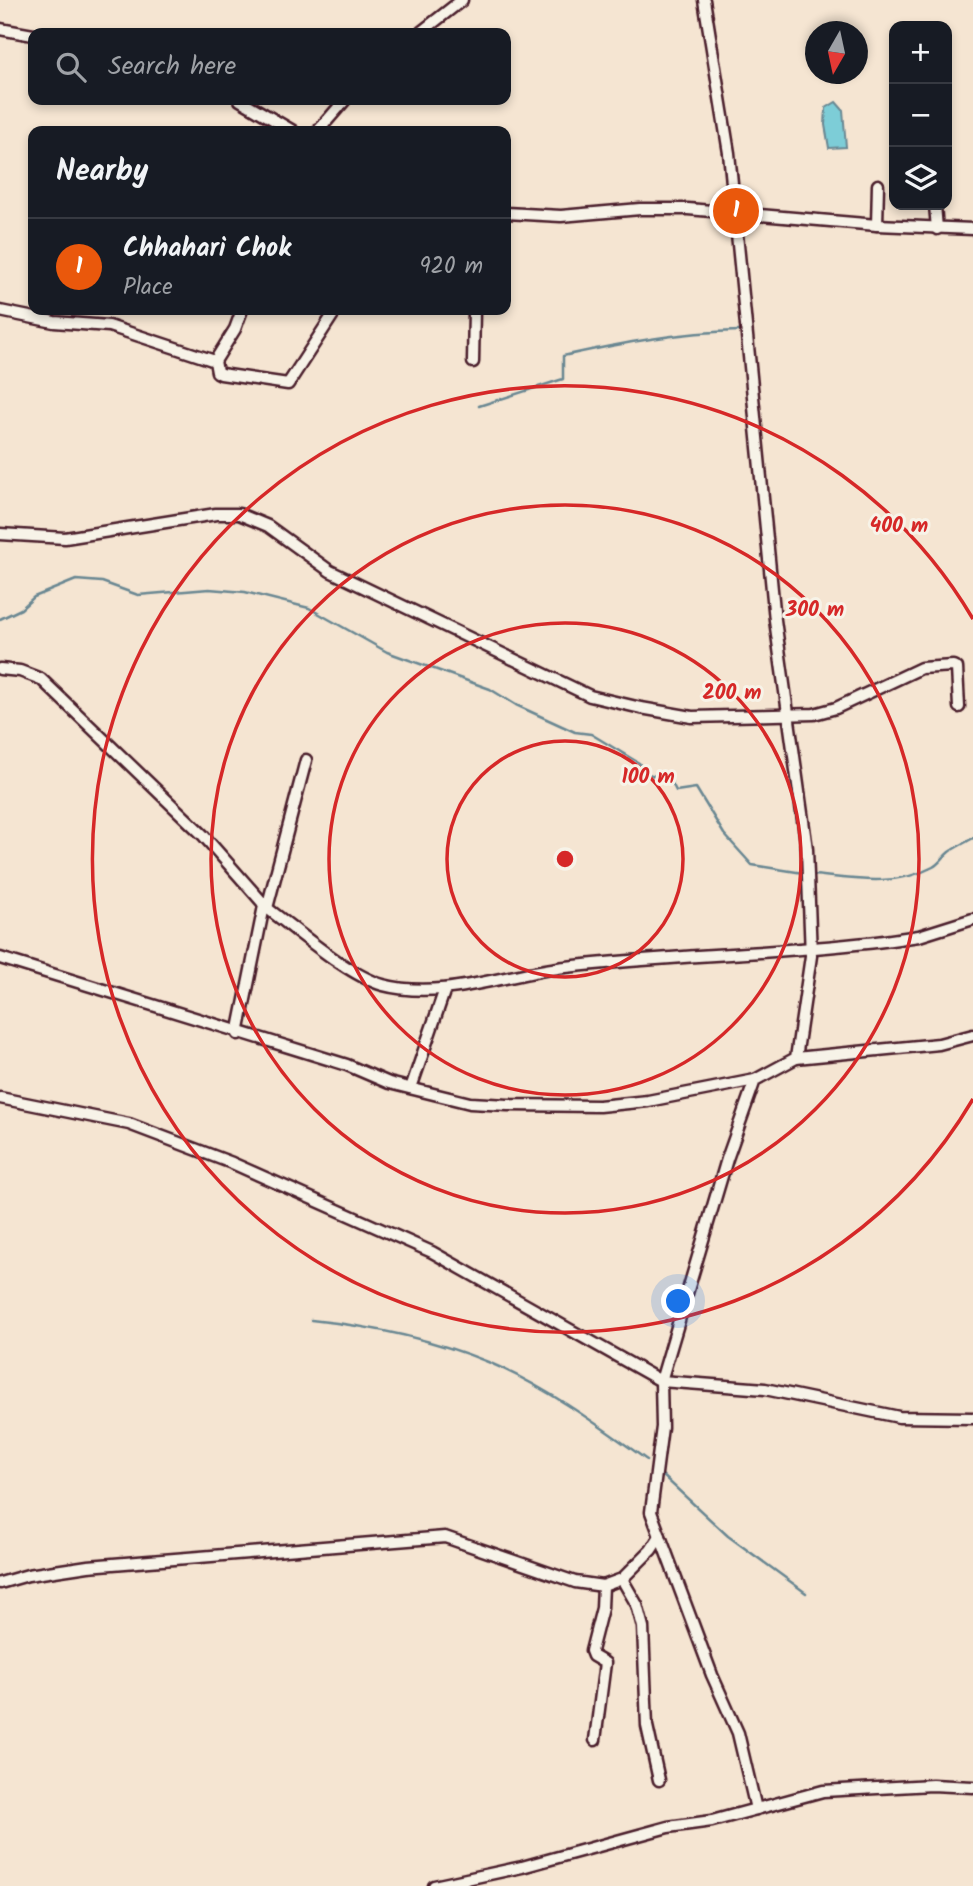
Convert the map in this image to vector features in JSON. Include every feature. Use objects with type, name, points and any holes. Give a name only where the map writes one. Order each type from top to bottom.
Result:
[{"type":"street","points":[[426,28],[462,0]]},
{"type":"street","points":[[704,0],[736,212],[775,620],[807,849],[811,948],[796,1058]]},
{"type":"street","points":[[0,29],[28,34]]},
{"type":"street","points":[[249,105],[284,126]]},
{"type":"street","points":[[322,126],[341,105]]},
{"type":"street","points":[[877,225],[878,185]]},
{"type":"street","points":[[511,213],[561,216],[640,209],[736,212],[877,225],[973,229]]},
{"type":"street","points":[[935,210],[937,229]]},
{"type":"street","points":[[0,312],[54,322],[109,326],[215,361]]},
{"type":"street","points":[[240,315],[215,361],[217,372],[288,384],[333,315]]},
{"type":"street","points":[[473,362],[474,315]]},
{"type":"street","points":[[0,534],[65,538],[216,514],[239,514],[268,526],[330,571],[590,696],[692,717],[788,716],[831,710],[921,668],[953,666],[957,668],[959,707]]},
{"type":"street","points":[[0,669],[20,671],[41,679],[203,835],[266,907],[365,979],[385,986],[445,989],[563,967],[811,948],[919,936],[973,919]]},
{"type":"street","points":[[238,1034],[266,907],[306,760]]},
{"type":"street","points":[[0,958],[238,1034],[347,1065],[411,1088],[470,1102],[599,1106],[648,1101],[755,1080],[796,1058],[939,1044],[973,1035]]},
{"type":"street","points":[[411,1088],[445,989]]},
{"type":"street","points":[[755,1080],[727,1159],[661,1381],[662,1427],[651,1512],[712,1675],[738,1733],[756,1809]]},
{"type":"street","points":[[0,1098],[129,1124],[232,1163],[432,1252],[661,1381],[765,1389],[899,1417],[973,1418]]},
{"type":"street","points":[[0,1583],[28,1575],[88,1566],[445,1537],[575,1582],[603,1586],[622,1579],[651,1550],[660,1536]]},
{"type":"street","points":[[622,1579],[637,1605],[643,1627],[647,1726],[659,1780]]},
{"type":"street","points":[[595,1740],[606,1663],[593,1656],[591,1651],[603,1608],[603,1586]]},
{"type":"street","points":[[434,1886],[522,1867],[668,1827],[712,1821],[823,1791],[932,1785],[973,1787]]},
{"type":"water","points":[[836,102],[843,110],[846,147],[829,148],[825,125],[826,108]]},
{"type":"waterway","points":[[479,406],[563,379],[563,356],[651,339],[740,331]]},
{"type":"waterway","points":[[0,619],[21,609],[34,597],[76,580],[102,582],[138,595],[209,589],[245,592],[309,608],[387,652],[490,689],[516,705],[575,732],[591,734],[639,763],[645,773],[671,781],[676,791],[696,788],[724,834],[752,865],[803,873]]},
{"type":"waterway","points":[[814,875],[874,880],[904,877],[933,867],[949,852],[973,838]]},
{"type":"waterway","points":[[311,1320],[401,1335],[488,1362],[550,1394],[647,1460]]},
{"type":"waterway","points":[[660,1473],[728,1536],[806,1593]]},
{"type":"place","name":"Chhahari Chok","points":[[736,211]]}]
